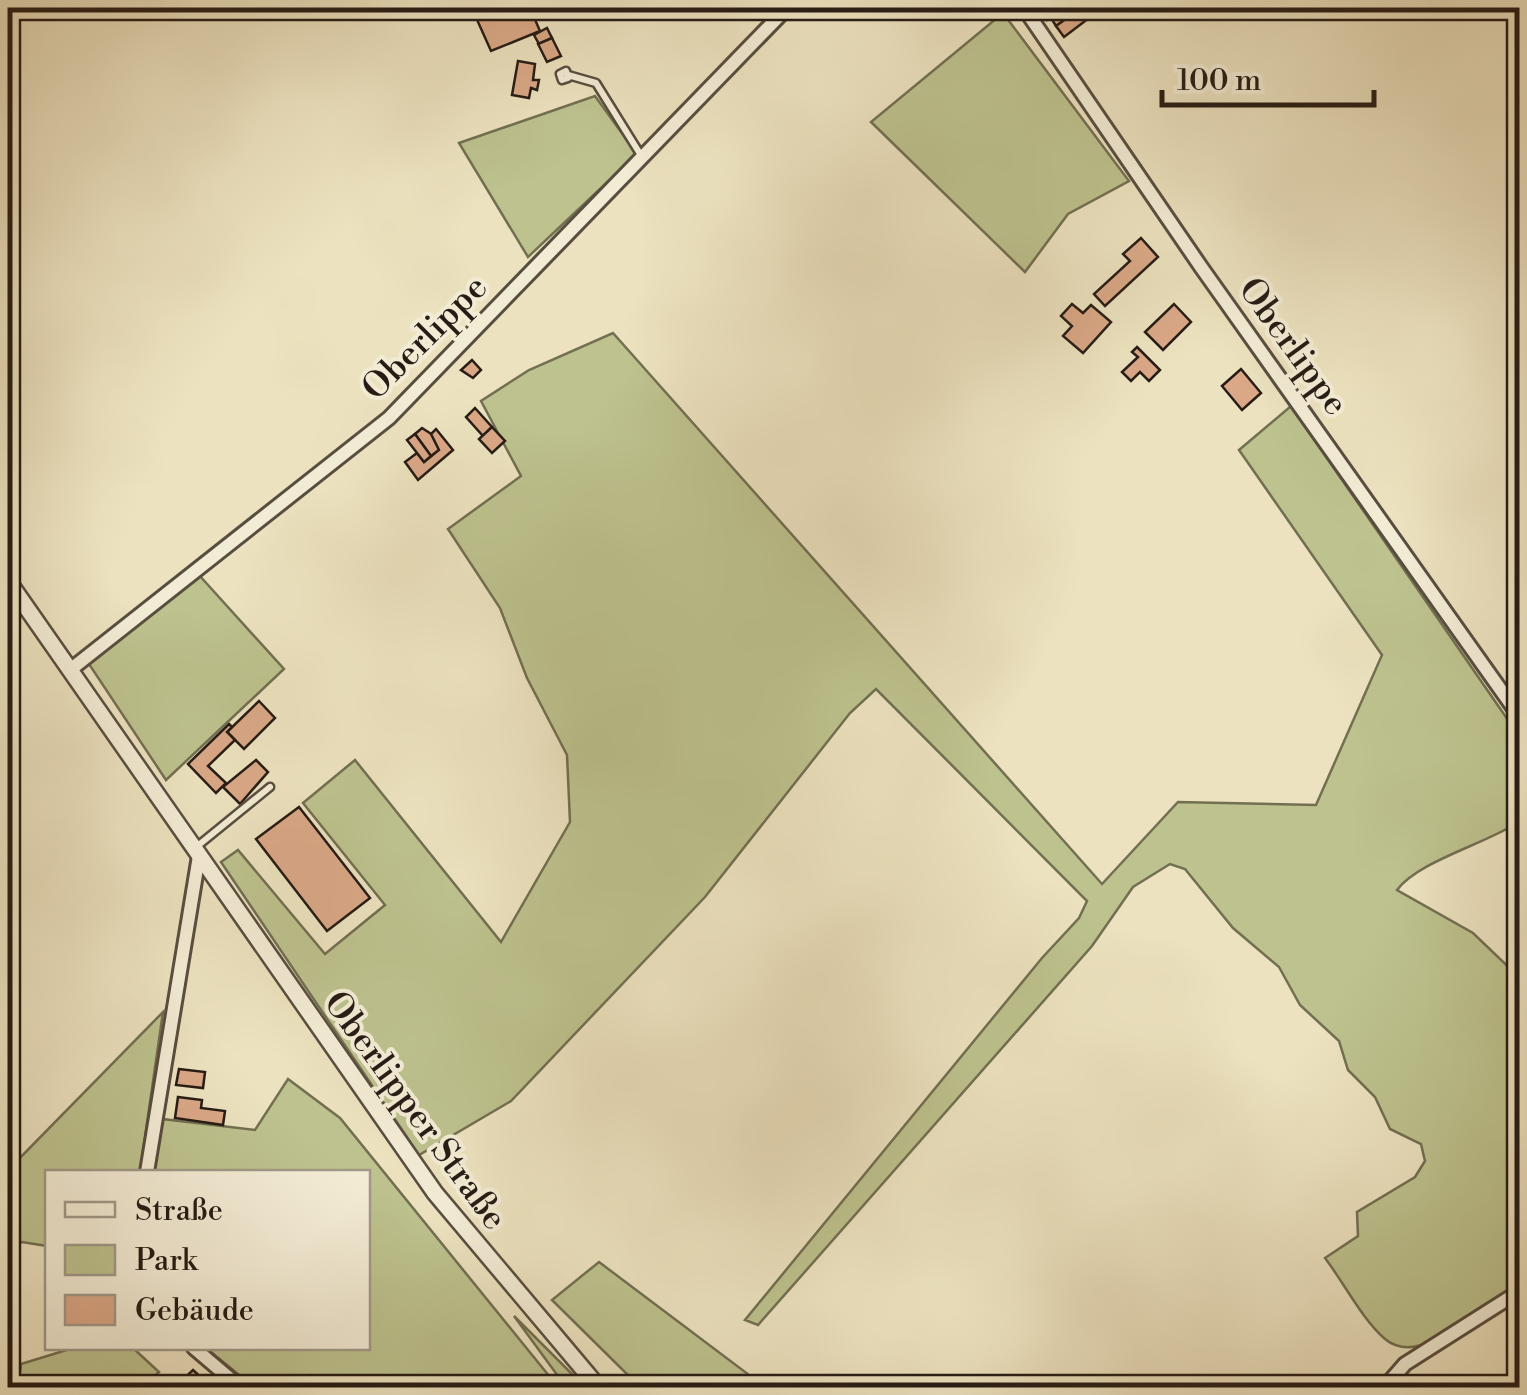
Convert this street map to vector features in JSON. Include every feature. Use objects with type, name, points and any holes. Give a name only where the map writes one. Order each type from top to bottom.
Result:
[{"type":"street","name":"Oberlippe","points":[[70,670],[388,418],[788,8]]},
{"type":"street","name":"Oberlippe","points":[[1024,8],[1201,268],[1520,717]]},
{"type":"street","name":"Oberlipper Straße","points":[[8,581],[435,1193],[526,1307],[599,1388]]},
{"type":"street","points":[[147,1170],[197,853]]},
{"type":"street","points":[[1384,1388],[1405,1364],[1520,1291]]},
{"type":"street","points":[[196,1350],[241,1388]]},
{"type":"lane","points":[[568,75],[596,82],[642,157]]},
{"type":"lane","points":[[197,853],[270,787]]},
{"type":"green space","points":[[1003,13],[1129,181],[1068,214],[1025,272],[871,122]]},
{"type":"green space","points":[[595,96],[637,154],[528,257],[459,143]]},
{"type":"green space","points":[[613,333],[1102,884],[1178,802],[1316,805],[1382,655],[1239,450],[1291,406],[1519,736],[1519,822],[1435,862],[1397,890],[1473,933],[1519,977],[1519,1285],[1454,1330],[1417,1346],[1400,1347],[1385,1339],[1369,1321],[1325,1258],[1358,1236],[1357,1212],[1415,1177],[1425,1161],[1421,1144],[1390,1129],[1375,1097],[1348,1070],[1339,1041],[1300,1005],[1279,967],[1233,928],[1185,869],[1170,864],[1133,887],[1092,946],[758,1325],[745,1320],[1079,918],[1087,901],[876,689],[850,713],[705,897],[511,1101],[419,1155],[221,862],[238,850],[325,954],[385,905],[303,803],[355,760],[501,942],[570,822],[567,755],[527,678],[500,608],[448,529],[521,476],[481,401],[529,370]]},
{"type":"green space","points":[[199,575],[284,669],[166,780],[89,664]]},
{"type":"green space","points":[[163,1012],[140,1170],[45,1170],[45,1246],[22,1242],[8,1252],[8,1170]]},
{"type":"green space","points":[[288,1079],[340,1118],[558,1387],[254,1387],[208,1350],[370,1350],[370,1170],[154,1170],[162,1119],[255,1130]]},
{"type":"green space","points":[[599,1262],[765,1387],[640,1387],[552,1300]]},
{"type":"green space","points":[[514,1316],[585,1387],[566,1387]]},
{"type":"green space","points":[[66,1350],[135,1350],[159,1372],[143,1387],[18,1387],[21,1364]]},
{"type":"building","points":[[487,8],[530,8],[540,31],[491,51],[474,13]]},
{"type":"building","points":[[1043,8],[1066,8],[1071,15],[1056,26],[1051,18],[1047,20]]},
{"type":"building","points":[[1081,8],[1088,8],[1093,15],[1064,37],[1056,26]]},
{"type":"building","points":[[547,28],[552,38],[539,44],[534,35]]},
{"type":"building","points":[[552,38],[561,56],[547,62],[538,44]]},
{"type":"building","points":[[518,61],[535,64],[533,80],[539,80],[537,90],[531,88],[529,98],[512,95]]},
{"type":"building","points":[[1141,238],[1158,257],[1105,306],[1094,294],[1130,261],[1123,254]]},
{"type":"building","points":[[1072,304],[1083,313],[1091,305],[1111,322],[1083,353],[1063,336],[1072,326],[1061,316]]},
{"type":"building","points":[[1174,304],[1191,322],[1163,350],[1145,332]]},
{"type":"building","points":[[1137,347],[1160,370],[1149,381],[1140,372],[1131,381],[1122,372],[1138,357],[1132,352]]},
{"type":"building","points":[[472,360],[481,370],[473,378],[461,370]]},
{"type":"building","points":[[1241,369],[1261,393],[1242,410],[1222,386]]},
{"type":"building","points":[[475,408],[492,427],[483,436],[466,417]]},
{"type":"building","points":[[492,427],[505,441],[492,453],[479,439]]},
{"type":"building","points":[[422,428],[436,437],[439,450],[431,456],[415,434]]},
{"type":"building","points":[[436,429],[453,450],[418,480],[405,462],[417,453],[424,462],[439,450],[431,434]]},
{"type":"building","points":[[415,434],[431,456],[424,462],[407,440]]},
{"type":"building","points":[[259,701],[275,718],[244,749],[227,732]]},
{"type":"building","points":[[229,724],[232,727],[227,732],[235,740],[208,766],[226,783],[216,793],[188,764]]},
{"type":"building","points":[[256,760],[268,772],[240,804],[223,787]]},
{"type":"building","points":[[299,807],[370,898],[327,931],[256,839]]},
{"type":"building","points":[[179,1069],[205,1072],[203,1088],[176,1085]]},
{"type":"building","points":[[178,1097],[202,1100],[201,1108],[225,1111],[223,1125],[175,1118]]},
{"type":"building","points":[[193,1370],[207,1383],[203,1388],[174,1388]]}]
